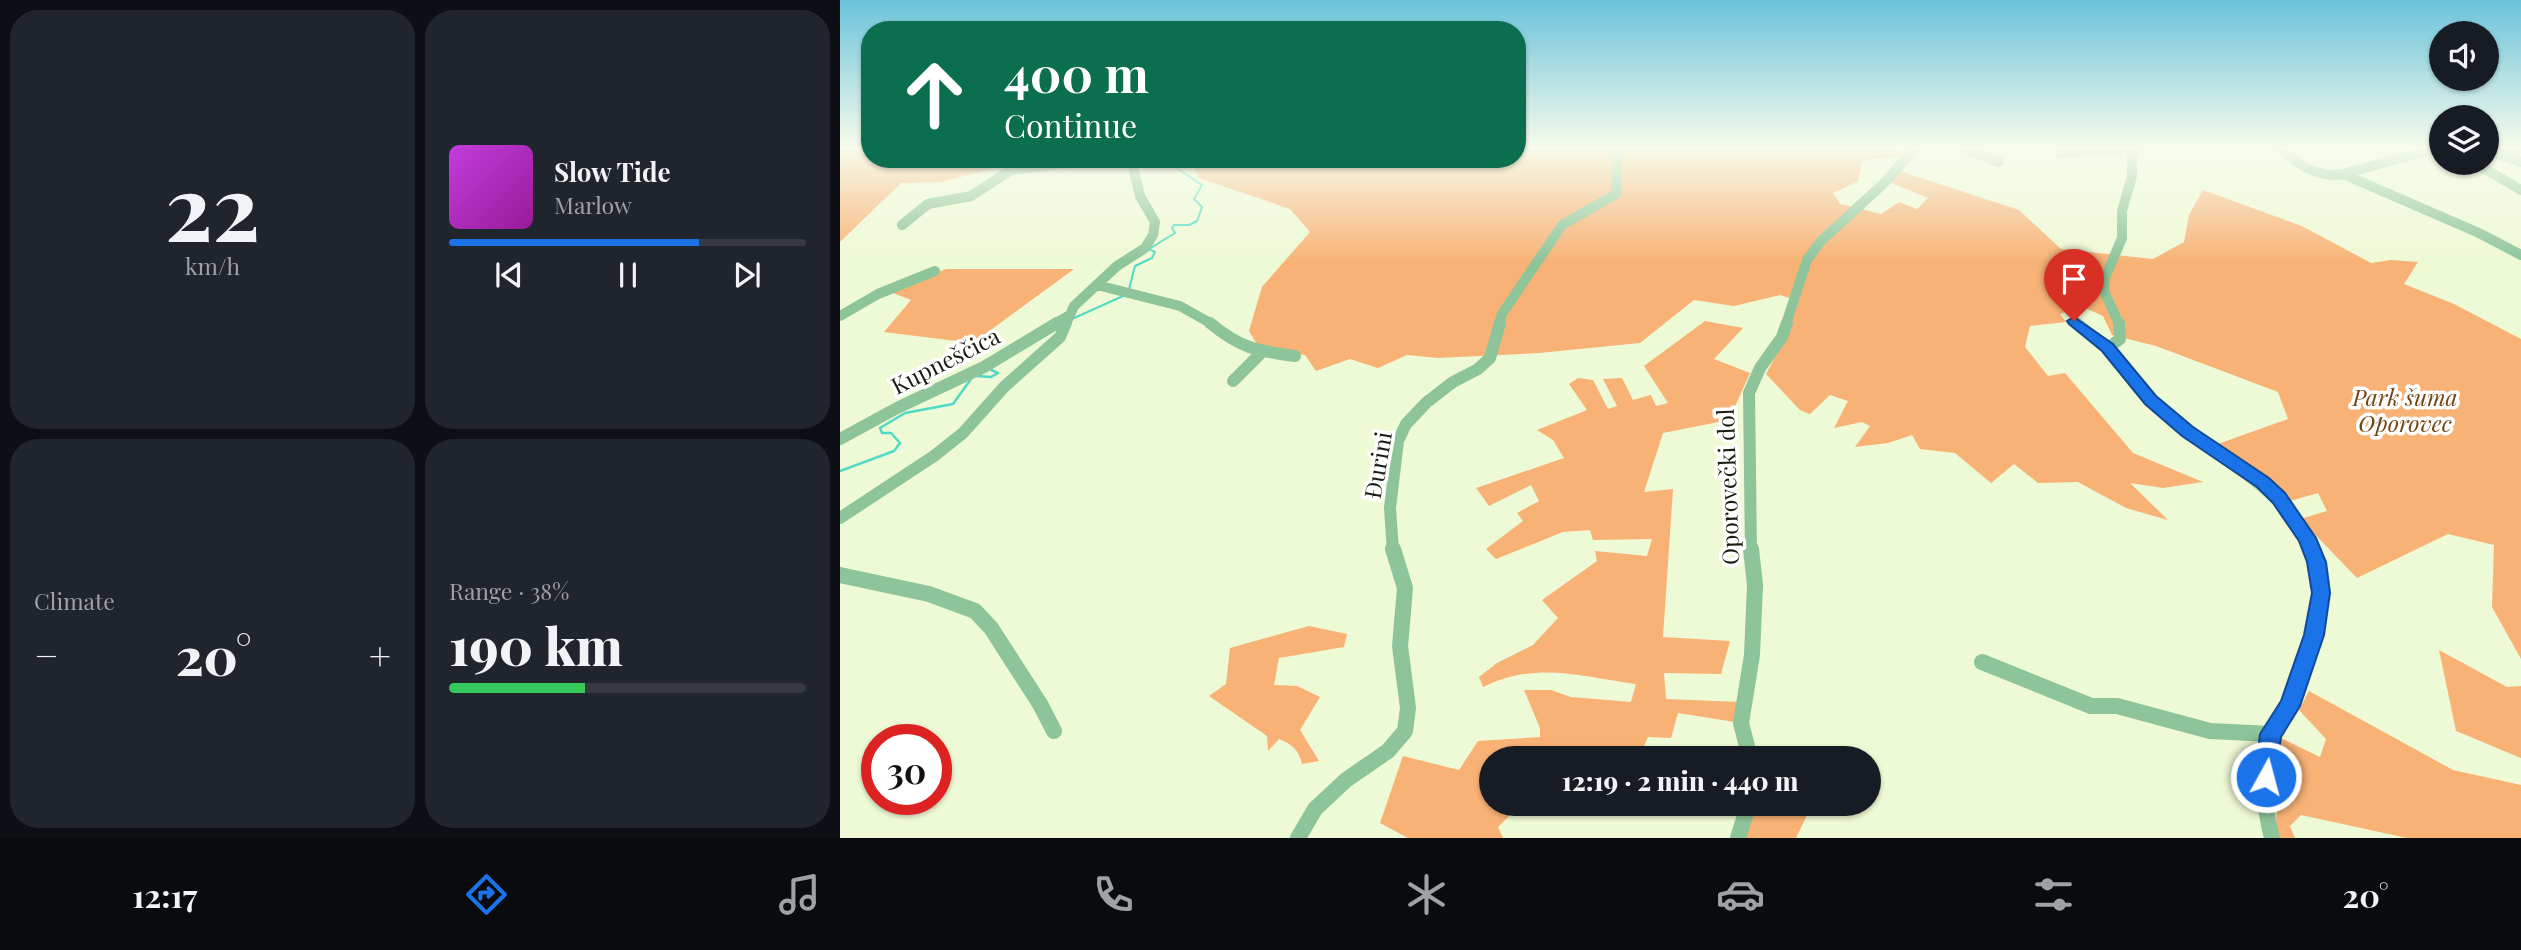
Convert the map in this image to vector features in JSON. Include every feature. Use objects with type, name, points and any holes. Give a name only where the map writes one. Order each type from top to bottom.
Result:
[{"type":"street","points":[[902,225],[928,204],[971,196],[988,185]]},
{"type":"street","points":[[840,518],[934,457],[964,433],[1004,387],[1060,337],[1074,306],[1144,248],[1153,235],[1155,222],[1140,196],[1137,185]]},
{"type":"street","name":"Đurini","points":[[1298,838],[1315,809],[1346,780],[1388,751],[1405,730],[1408,708],[1400,646],[1405,588],[1391,542],[1390,508],[1398,441],[1406,424],[1452,382],[1478,369],[1490,358],[1502,314],[1562,225],[1616,194],[1618,185]]},
{"type":"street","name":"Oporovečki dol","points":[[1747,746],[1741,723],[1752,655],[1755,584],[1749,535],[1749,393],[1760,368],[1782,337],[1807,260],[1821,241],[1882,185]]},
{"type":"street","points":[[2108,348],[2120,339],[2120,331],[2104,291],[2105,278],[2107,267],[2122,238],[2122,212],[2129,185]]},
{"type":"street","points":[[2369,185],[2479,233],[2521,255]]},
{"type":"street","points":[[840,316],[878,294],[934,271]]},
{"type":"street","points":[[1097,285],[1126,293],[1145,294],[1192,311],[1219,327],[1232,341],[1263,351],[1295,356]]},
{"type":"street","name":"Kupneščica","points":[[840,439],[897,408],[984,367],[1067,319]]},
{"type":"street","points":[[2074,321],[2108,348],[2151,400],[2188,432],[2263,482],[2279,498],[2307,538],[2316,562],[2321,593],[2314,635],[2289,706],[2271,734],[2264,798],[2272,838]]},
{"type":"street","points":[[1233,382],[1263,351]]},
{"type":"street","points":[[840,575],[895,586],[975,611],[989,624],[1012,663],[1043,705],[1054,732]]},
{"type":"street","points":[[1982,662],[2091,706],[2117,706],[2210,731],[2271,734]]},
{"type":"street","points":[[1738,838],[1745,816]]},
{"type":"green space","points":[[840,185],[899,185],[840,242]]},
{"type":"green space","name":"Park šuma Oporovec","points":[[1220,185],[1849,185],[1833,193],[1840,204],[1881,214],[1899,202],[1917,209],[1928,198],[1897,185],[1943,185],[2019,210],[2061,249],[2153,259],[2184,242],[2189,215],[2203,190],[2302,226],[2371,263],[2391,260],[2418,262],[2404,284],[2454,304],[2521,339],[2521,659],[2492,607],[2494,545],[2448,534],[2357,578],[2300,519],[2327,511],[2318,493],[2290,501],[2274,484],[2215,445],[2288,419],[2278,392],[2156,346],[2112,335],[2103,316],[2081,306],[2060,314],[2066,322],[2030,326],[2025,347],[2048,376],[2065,373],[2133,453],[2203,482],[2163,488],[2130,483],[2168,520],[2126,508],[2078,482],[2038,483],[2014,464],[1991,483],[1955,453],[1920,449],[1912,435],[1888,443],[1855,447],[1870,426],[1862,422],[1834,428],[1848,401],[1830,395],[1810,414],[1800,410],[1766,374],[1785,339],[1796,300],[1780,295],[1734,306],[1694,300],[1640,343],[1539,353],[1438,358],[1407,355],[1378,368],[1350,359],[1316,371],[1305,355],[1258,346],[1249,331],[1262,287],[1310,232],[1290,209]]},
{"type":"green space","points":[[946,269],[1074,269],[973,343],[884,332],[911,300],[888,291]]},
{"type":"green space","points":[[1705,321],[1743,328],[1714,359],[1750,373],[1729,420],[1663,433],[1644,492],[1673,489],[1663,637],[1730,641],[1721,674],[1664,673],[1666,699],[1739,702],[1735,722],[1678,713],[1671,738],[1648,737],[1644,746],[1479,746],[1479,816],[1509,816],[1498,827],[1503,838],[1408,838],[1380,823],[1403,756],[1459,770],[1478,741],[1540,737],[1540,728],[1524,690],[1551,690],[1571,697],[1631,702],[1636,684],[1577,675],[1540,673],[1522,674],[1483,687],[1479,677],[1497,663],[1533,645],[1558,618],[1542,600],[1597,561],[1595,551],[1647,556],[1652,539],[1593,540],[1590,530],[1563,532],[1496,559],[1486,549],[1523,521],[1517,513],[1539,501],[1531,485],[1489,506],[1476,488],[1564,458],[1553,440],[1537,430],[1587,410],[1569,384],[1578,378],[1593,380],[1608,409],[1617,406],[1603,379],[1622,378],[1633,400],[1651,395],[1656,406],[1668,403],[1644,366]]},
{"type":"green space","points":[[1309,626],[1347,634],[1344,647],[1279,658],[1274,685],[1297,686],[1320,697],[1300,730],[1319,761],[1302,764],[1294,748],[1279,739],[1268,751],[1267,736],[1209,696],[1226,684],[1230,648]]},
{"type":"green space","points":[[2439,650],[2507,687],[2521,686],[2521,758],[2456,731]]},
{"type":"green space","points":[[2309,691],[2453,770],[2521,785],[2521,838],[2407,838],[2301,815],[2290,826],[2295,838],[2280,838],[2276,829],[2279,737],[2320,757],[2326,739],[2299,710]]},
{"type":"green space","points":[[1750,816],[1807,816],[1796,838],[1742,838]]},
{"type":"waterway","points":[[1129,289],[1135,266],[1152,258],[1155,252],[1149,249],[1175,233],[1172,228],[1174,225],[1189,225],[1197,221],[1202,207],[1194,199],[1202,185]]},
{"type":"waterway","points":[[1072,319],[1123,296]]},
{"type":"waterway","points":[[977,376],[991,377],[998,373],[989,369]]},
{"type":"waterway","points":[[840,471],[894,451],[900,443],[891,433],[882,433],[880,428],[905,413],[953,404],[971,379]]},
{"type":"route","points":[[2074,321],[2108,348],[2151,400],[2188,432],[2263,482],[2279,498],[2307,538],[2316,562],[2321,593],[2318,614],[2314,635],[2289,706],[2271,734],[2266,777]]}]
